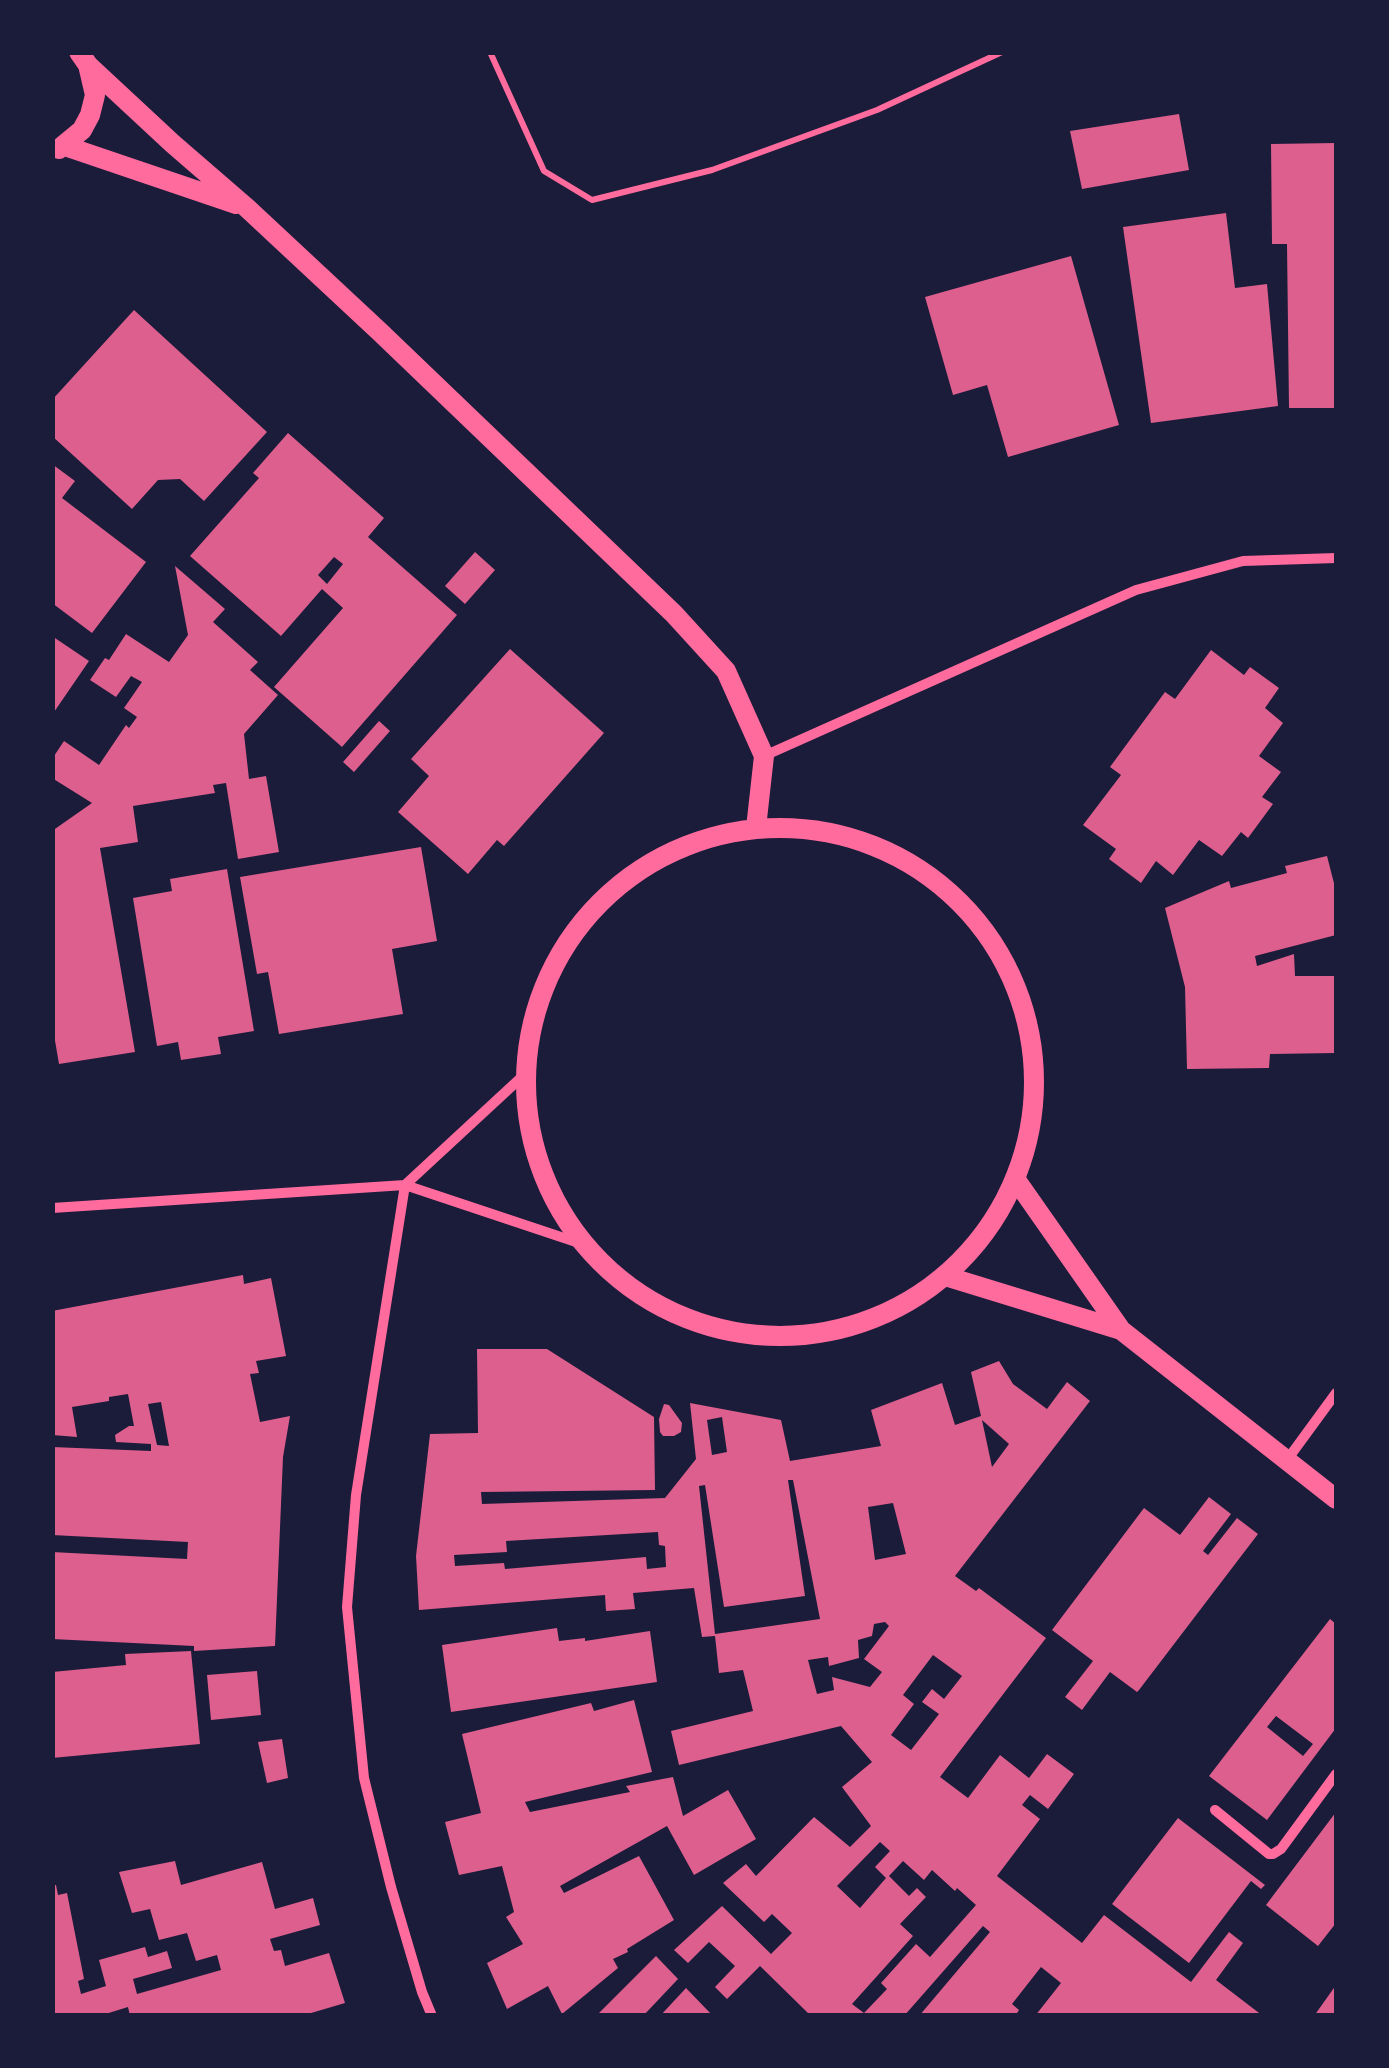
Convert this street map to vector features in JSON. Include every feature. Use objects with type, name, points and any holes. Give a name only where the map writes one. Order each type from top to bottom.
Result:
[{"type":"main road","points":[[59,149],[82,130],[90,115],[95,96],[84,59]]},
{"type":"main road","points":[[84,59],[247,208],[674,614],[726,670],[764,756],[756,828]]},
{"type":"main road","points":[[59,149],[247,208]]},
{"type":"main road","points":[[756,828],[822,831],[884,849],[941,883],[986,930],[1018,988],[1033,1051],[1032,1116],[1016,1180],[990,1226],[945,1276],[897,1308],[843,1329],[786,1337],[728,1332],[673,1314],[623,1284],[582,1244],[538,1164],[525,1074],[534,1013],[546,984],[558,956],[595,908],[642,868],[697,842],[756,828]]},
{"type":"main road","points":[[1016,1180],[1121,1330],[1336,1499]]},
{"type":"main road","points":[[945,1276],[1121,1330]]},
{"type":"street","points":[[764,756],[1136,590],[1243,561],[1336,558]]},
{"type":"street","points":[[432,2016],[391,1887],[364,1778],[346,1607],[356,1495],[406,1185],[525,1074]]},
{"type":"street","points":[[52,1208],[406,1185],[582,1244]]},
{"type":"street","points":[[1287,1461],[1336,1392]]},
{"type":"street","points":[[1214,1810],[1273,1854],[1336,1774]]},
{"type":"path","points":[[490,52],[544,171],[592,200],[730,164],[877,110],[1002,52]]},
{"type":"building","points":[[1179,114],[1189,170],[1082,189],[1070,131]]},
{"type":"building","points":[[1336,143],[1336,408],[1289,408],[1287,244],[1272,244],[1271,144]]},
{"type":"building","points":[[1226,213],[1235,288],[1267,284],[1278,406],[1151,423],[1123,227]]},
{"type":"building","points":[[1071,256],[1119,425],[1008,457],[987,385],[953,395],[925,297]]},
{"type":"building","points":[[134,310],[267,432],[204,501],[180,479],[158,480],[132,509],[52,436],[52,400]]},
{"type":"building","points":[[288,433],[384,518],[368,537],[457,615],[342,747],[274,687],[343,608],[322,589],[281,636],[190,556],[259,478],[253,473]],"holes":[[[334,557],[343,564],[327,584],[318,575]]]},
{"type":"building","points":[[52,464],[75,481],[62,498],[146,562],[92,633],[52,603]]},
{"type":"building","points":[[475,552],[495,570],[465,604],[445,586]]},
{"type":"building","points":[[175,566],[225,609],[213,622],[258,662],[250,670],[278,695],[244,734],[249,779],[266,776],[279,852],[238,859],[226,783],[213,785],[215,793],[133,806],[138,842],[100,848],[135,1052],[59,1064],[52,1023],[52,831],[92,803],[52,778],[52,759],[64,741],[99,765],[126,725],[129,728],[137,717],[124,708],[142,682],[131,676],[116,697],[90,680],[126,634],[169,662],[188,635]]},
{"type":"building","points":[[52,636],[89,661],[52,715]]},
{"type":"building","points":[[510,649],[604,733],[504,846],[497,840],[468,874],[398,812],[429,776],[411,759]]},
{"type":"building","points":[[1211,650],[1244,675],[1250,667],[1279,688],[1265,708],[1283,723],[1259,756],[1281,772],[1262,797],[1273,804],[1248,838],[1241,832],[1222,856],[1199,840],[1173,875],[1156,861],[1141,883],[1109,859],[1116,849],[1083,825],[1121,775],[1110,767],[1165,692],[1175,699]]},
{"type":"building","points":[[379,721],[390,731],[354,772],[343,762]]},
{"type":"building","points":[[421,847],[437,941],[392,949],[403,1014],[279,1034],[268,972],[257,974],[240,877]]},
{"type":"building","points":[[1327,856],[1336,891],[1336,935],[1255,956],[1257,966],[1294,954],[1295,976],[1336,976],[1336,1053],[1270,1054],[1269,1068],[1187,1069],[1185,987],[1165,908],[1229,881],[1231,888],[1287,873],[1285,866]]},
{"type":"building","points":[[227,869],[254,1031],[218,1037],[221,1054],[181,1060],[178,1042],[157,1046],[133,898],[172,891],[170,879]]},
{"type":"building","points":[[243,1275],[244,1284],[271,1278],[286,1356],[256,1361],[259,1373],[250,1374],[260,1422],[290,1416],[283,1457],[275,1646],[194,1651],[194,1646],[52,1639],[52,1552],[187,1559],[188,1542],[52,1535],[52,1447],[151,1451],[151,1444],[116,1442],[115,1435],[134,1426],[128,1394],[72,1407],[77,1437],[52,1435],[52,1311]],"holes":[[[161,1402],[169,1446],[157,1445],[148,1404]]]},
{"type":"building","points":[[477,1349],[547,1349],[654,1417],[655,1490],[481,1492],[482,1504],[665,1498],[696,1459],[690,1403],[781,1420],[790,1461],[881,1446],[871,1410],[942,1383],[955,1425],[981,1416],[971,1372],[999,1361],[1013,1384],[1047,1409],[1067,1382],[1090,1401],[955,1576],[976,1591],[979,1588],[1046,1638],[940,1777],[968,1798],[1000,1755],[1029,1778],[1047,1754],[1074,1774],[1048,1809],[1030,1795],[1022,1805],[1040,1819],[997,1876],[1082,1943],[1104,1915],[1191,1982],[1229,1932],[1243,1943],[1216,1980],[1263,2016],[1035,2016],[1061,1983],[1041,1967],[1012,2004],[1019,2010],[1015,2016],[919,2016],[990,1932],[983,1926],[904,2016],[811,2016],[760,1966],[727,1999],[715,1987],[735,1966],[709,1942],[688,1963],[674,1950],[722,1906],[771,1954],[792,1933],[772,1914],[764,1922],[723,1883],[746,1864],[756,1876],[814,1817],[850,1847],[871,1826],[842,1787],[872,1762],[841,1726],[679,1765],[671,1731],[753,1711],[743,1670],[719,1673],[715,1636],[702,1637],[694,1588],[633,1593],[635,1609],[606,1611],[605,1595],[419,1610],[416,1556],[430,1434],[478,1433]],"holes":[[[722,1417],[727,1452],[712,1455],[707,1420]],[[982,1420],[1009,1444],[992,1467]],[[788,1480],[793,1480],[820,1619],[715,1634],[699,1486],[705,1485],[724,1607],[805,1596]],[[893,1503],[906,1554],[875,1560],[868,1507]],[[658,1532],[659,1545],[665,1546],[666,1567],[647,1569],[646,1557],[505,1569],[504,1563],[455,1566],[454,1555],[507,1552],[506,1541]],[[885,1622],[889,1626],[864,1659],[882,1672],[870,1687],[832,1677],[834,1690],[817,1694],[808,1660],[828,1657],[829,1666],[859,1658],[858,1640],[872,1636],[874,1624]],[[933,1655],[962,1676],[944,1699],[932,1689],[922,1702],[939,1714],[911,1750],[891,1735],[914,1704],[903,1695]],[[880,1842],[890,1851],[875,1867],[886,1878],[860,1908],[837,1886]],[[903,1861],[924,1880],[932,1870],[976,1905],[930,1957],[916,1944],[881,1983],[887,1989],[864,2013],[852,2004],[913,1936],[900,1924],[926,1897],[917,1888],[909,1896],[889,1876]]]},
{"type":"building","points":[[664,1404],[682,1423],[681,1432],[674,1436],[663,1436],[660,1432]]},
{"type":"building","points":[[1209,1497],[1231,1514],[1203,1551],[1208,1555],[1237,1518],[1258,1534],[1137,1692],[1110,1672],[1082,1710],[1065,1697],[1093,1661],[1052,1630],[1144,1508],[1180,1535]]},
{"type":"building","points":[[1330,1619],[1336,1624],[1336,1728],[1267,1820],[1209,1776]],"holes":[[[1276,1716],[1313,1744],[1303,1756],[1267,1727]]]},
{"type":"building","points":[[557,1628],[559,1641],[650,1631],[657,1682],[451,1712],[442,1645]]},
{"type":"building","points":[[191,1651],[200,1744],[52,1758],[52,1672],[126,1665],[125,1654]]},
{"type":"building","points":[[257,1671],[261,1715],[211,1720],[207,1675]]},
{"type":"building","points":[[634,1700],[652,1772],[525,1802],[530,1812],[630,1792],[626,1786],[673,1777],[683,1816],[728,1790],[756,1839],[694,1875],[667,1826],[560,1886],[564,1893],[639,1856],[674,1920],[613,1959],[618,1968],[562,2014],[548,1986],[507,2009],[487,1963],[523,1944],[506,1917],[514,1912],[502,1866],[459,1875],[445,1822],[481,1813],[462,1734],[591,1703],[594,1711]]},
{"type":"building","points":[[282,1739],[288,1778],[267,1783],[258,1742]]},
{"type":"building","points":[[1336,1812],[1336,1923],[1318,1946],[1266,1905]]},
{"type":"building","points":[[1178,1818],[1265,1885],[1261,1889],[1251,1881],[1189,1963],[1112,1904]]},
{"type":"building","points":[[175,1861],[181,1885],[262,1862],[275,1909],[313,1898],[320,1925],[270,1939],[274,1951],[281,1950],[285,1966],[329,1953],[345,2003],[301,2016],[130,2016],[128,2007],[99,2016],[52,2016],[52,1885],[56,1885],[58,1895],[67,1893],[84,1979],[78,1981],[81,1994],[106,1986],[99,1960],[145,1947],[148,1957],[167,1951],[172,1968],[133,1979],[137,1994],[221,1970],[217,1955],[196,1961],[187,1933],[159,1940],[150,1909],[132,1913],[119,1872]]},
{"type":"building","points":[[656,1956],[678,1979],[643,2016],[596,2016]]},
{"type":"building","points":[[1336,1985],[1336,2016],[1314,2016]]},
{"type":"building","points":[[686,1988],[713,2016],[660,2016]]}]
